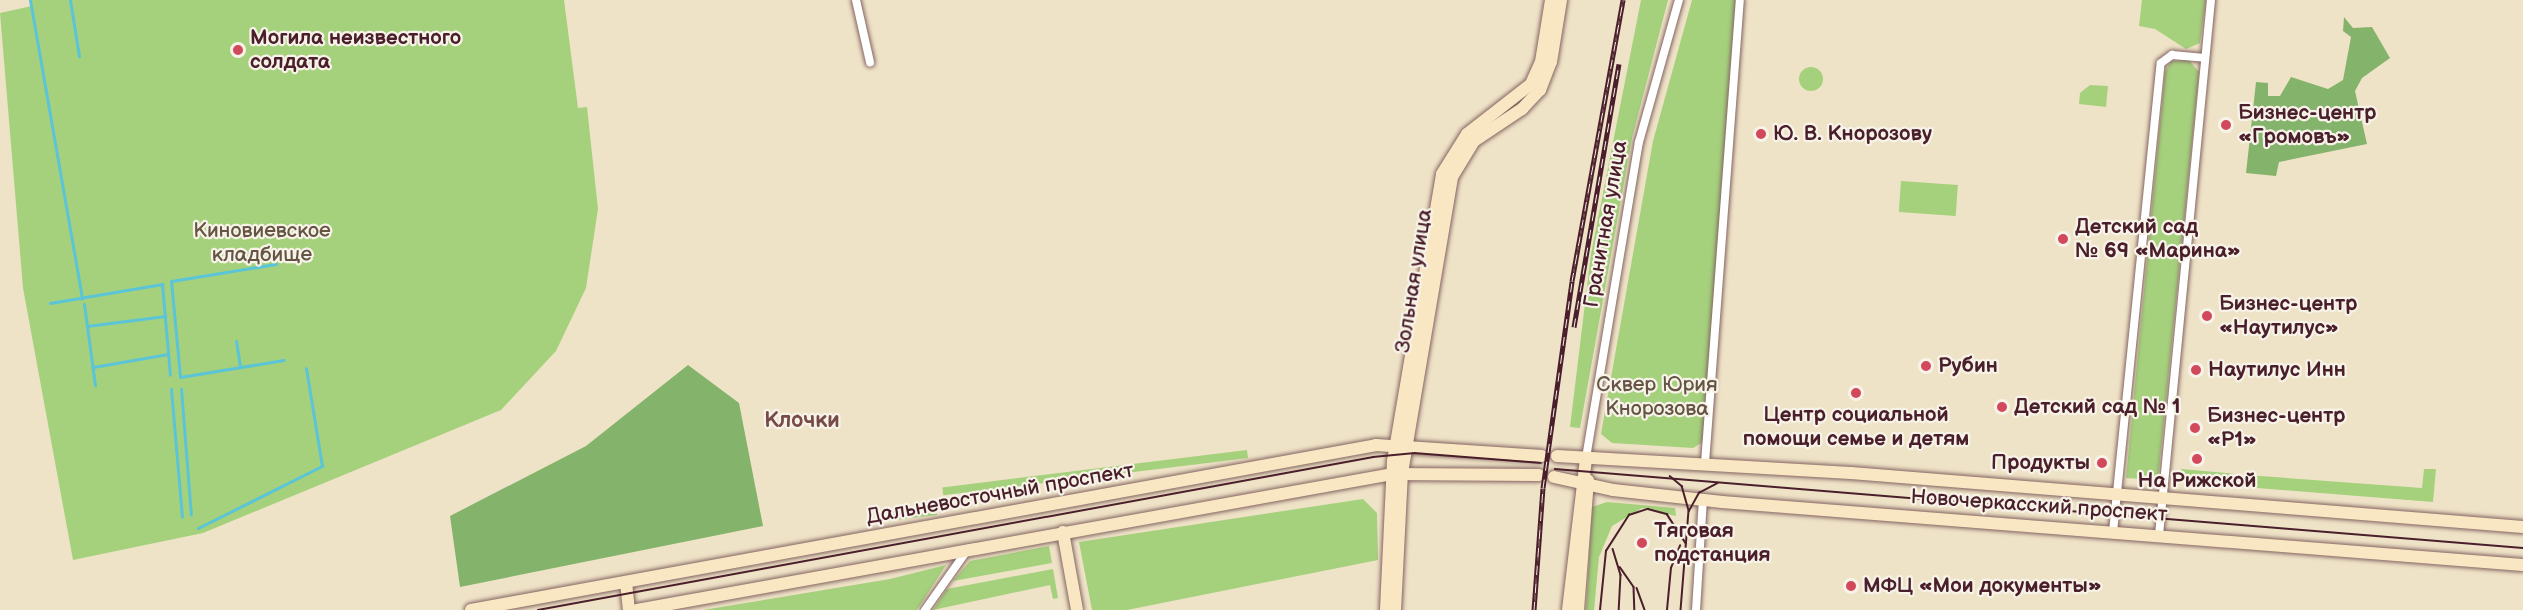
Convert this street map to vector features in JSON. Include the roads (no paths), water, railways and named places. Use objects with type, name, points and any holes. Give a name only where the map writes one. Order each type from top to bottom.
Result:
[{"type":"main road","name":"Зольная улица","points":[[1386,610],[1397,473],[1442,174],[1467,134],[1531,84],[1541,62],[1551,0]]},
{"type":"main road","name":"Зольная улица","points":[[1402,442],[1452,177],[1474,141],[1522,109],[1540,90],[1551,62],[1561,0]]},
{"type":"main road","name":"Дальневосточный проспект","points":[[471,610],[1402,442],[1540,456]]},
{"type":"main road","name":"Новочеркасский проспект","points":[[1557,456],[1705,463],[2163,496],[2523,527]]},
{"type":"main road","name":"Гранитная улица","points":[[1578,610],[1586,458]]},
{"type":"main road","name":"Зольная улица","points":[[1395,610],[1397,473]]},
{"type":"main road","points":[[637,610],[968,548],[1397,473],[1538,475]]},
{"type":"main road","name":"Новочеркасский проспект","points":[[1554,477],[1584,484],[1703,500],[2523,565]]},
{"type":"main road","name":"Гранитная улица","points":[[1568,610],[1584,484]]},
{"type":"main road","points":[[1063,532],[1077,610]]},
{"type":"main road","points":[[626,582],[629,610]]},
{"type":"street","points":[[856,0],[870,62]]},
{"type":"street","name":"Гранитная улица","points":[[1586,458],[1639,142],[1679,0]]},
{"type":"street","points":[[1705,463],[1740,0]]},
{"type":"street","points":[[2159,535],[2211,0]]},
{"type":"street","points":[[2114,532],[2161,63],[2172,55],[2205,58]]},
{"type":"street","points":[[1696,610],[1703,500]]},
{"type":"street","points":[[925,610],[968,548]]},
{"type":"waterway","points":[[30,0],[82,298]]},
{"type":"waterway","points":[[70,0],[79,56]]},
{"type":"waterway","points":[[276,264],[171,281],[180,377],[284,360]]},
{"type":"waterway","points":[[50,303],[162,284],[170,375]]},
{"type":"waterway","points":[[84,304],[95,385]]},
{"type":"waterway","points":[[87,326],[165,316]]},
{"type":"waterway","points":[[236,341],[240,367]]},
{"type":"waterway","points":[[93,367],[168,354]]},
{"type":"waterway","points":[[198,528],[322,466],[306,368]]},
{"type":"waterway","points":[[171,389],[182,517]]},
{"type":"waterway","points":[[181,389],[191,515]]},
{"type":"tram line","points":[[538,610],[1373,457],[1415,453],[1541,463]]},
{"type":"tram line","points":[[1555,469],[2523,548]]},
{"type":"tram line","points":[[1670,476],[1682,486],[1689,511],[1681,610]]},
{"type":"tram line","points":[[1689,511],[1699,493],[1718,483]]},
{"type":"tram line","points":[[1600,610],[1606,551],[1629,515],[1648,509],[1667,514],[1686,543]]},
{"type":"tram line","points":[[1667,610],[1671,568],[1680,546]]},
{"type":"tram line","points":[[1613,549],[1621,575],[1619,610]]},
{"type":"tram line","points":[[1620,567],[1634,587],[1635,610]]},
{"type":"tram line","points":[[1637,588],[1645,610]]},
{"type":"railway","points":[[1534,610],[1543,488],[1572,281],[1623,0]]},
{"type":"railway","points":[[1574,327],[1619,64]]},
{"type":"place","name":"Могила неизвестного солдата","points":[[238,50]]},
{"type":"place","name":"Бизнес-центр «Громовъ»","points":[[2226,125]]},
{"type":"place","name":"Ю. В. Кнорозову","points":[[1761,134]]},
{"type":"place","name":"Детский сад № 69 «Марина»","points":[[2063,239]]},
{"type":"place","name":"Бизнес-центр «Наутилус»","points":[[2207,316]]},
{"type":"place","name":"Рубин","points":[[1926,366]]},
{"type":"place","name":"Наутилус Инн","points":[[2196,370]]},
{"type":"place","name":"Центр социальной помощи семье и детям","points":[[1856,393]]},
{"type":"place","name":"Детский сад № 1","points":[[2002,407]]},
{"type":"place","name":"Бизнес-центр «Р1»","points":[[2195,428]]},
{"type":"place","name":"На Рижской","points":[[2197,459]]},
{"type":"place","name":"Продукты","points":[[2102,463]]},
{"type":"place","name":"Тяговая подстанция","points":[[1642,543]]},
{"type":"place","name":"МФЦ «Мои документы»","points":[[1851,586]]},
{"type":"district","name":"Клочки","points":[[802,421]]},
{"type":"park label","name":"Киновиевское кладбище","points":[[262,243]]},
{"type":"park label","name":"Сквер Юрия Кнорозова","points":[[1657,397]]}]
